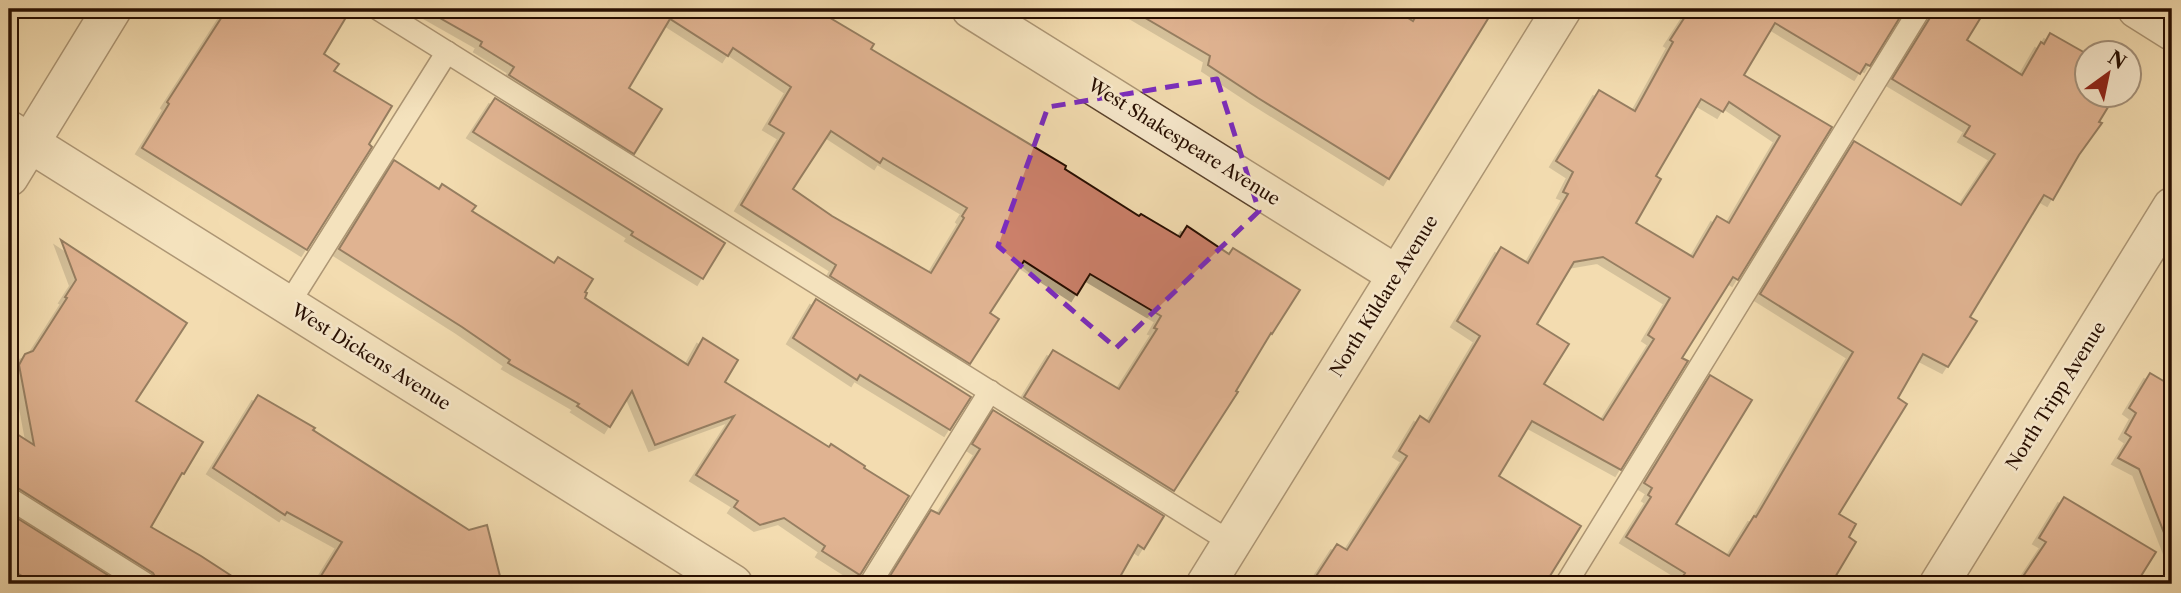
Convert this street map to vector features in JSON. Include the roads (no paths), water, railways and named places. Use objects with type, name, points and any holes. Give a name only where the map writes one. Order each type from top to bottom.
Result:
[{"type":"street","points":[[9,177],[19,136],[112,9]]},
{"type":"street","name":"West Shakespeare Avenue","points":[[971,9],[1397,275]]},
{"type":"street","name":"North Kildare Avenue","points":[[1206,584],[1562,9]]},
{"type":"street","points":[[2137,9],[2172,31]]},
{"type":"street","name":"West Dickens Avenue","points":[[19,136],[733,584]]},
{"type":"street","name":"North Tripp Avenue","points":[[1939,584],[2172,207]]},
{"type":"lane","points":[[378,9],[1232,543]]},
{"type":"lane","points":[[1566,584],[1920,9]]},
{"type":"lane","points":[[288,305],[447,52]]},
{"type":"lane","points":[[870,584],[990,391]]},
{"type":"lane","points":[[9,498],[146,584]]}]
